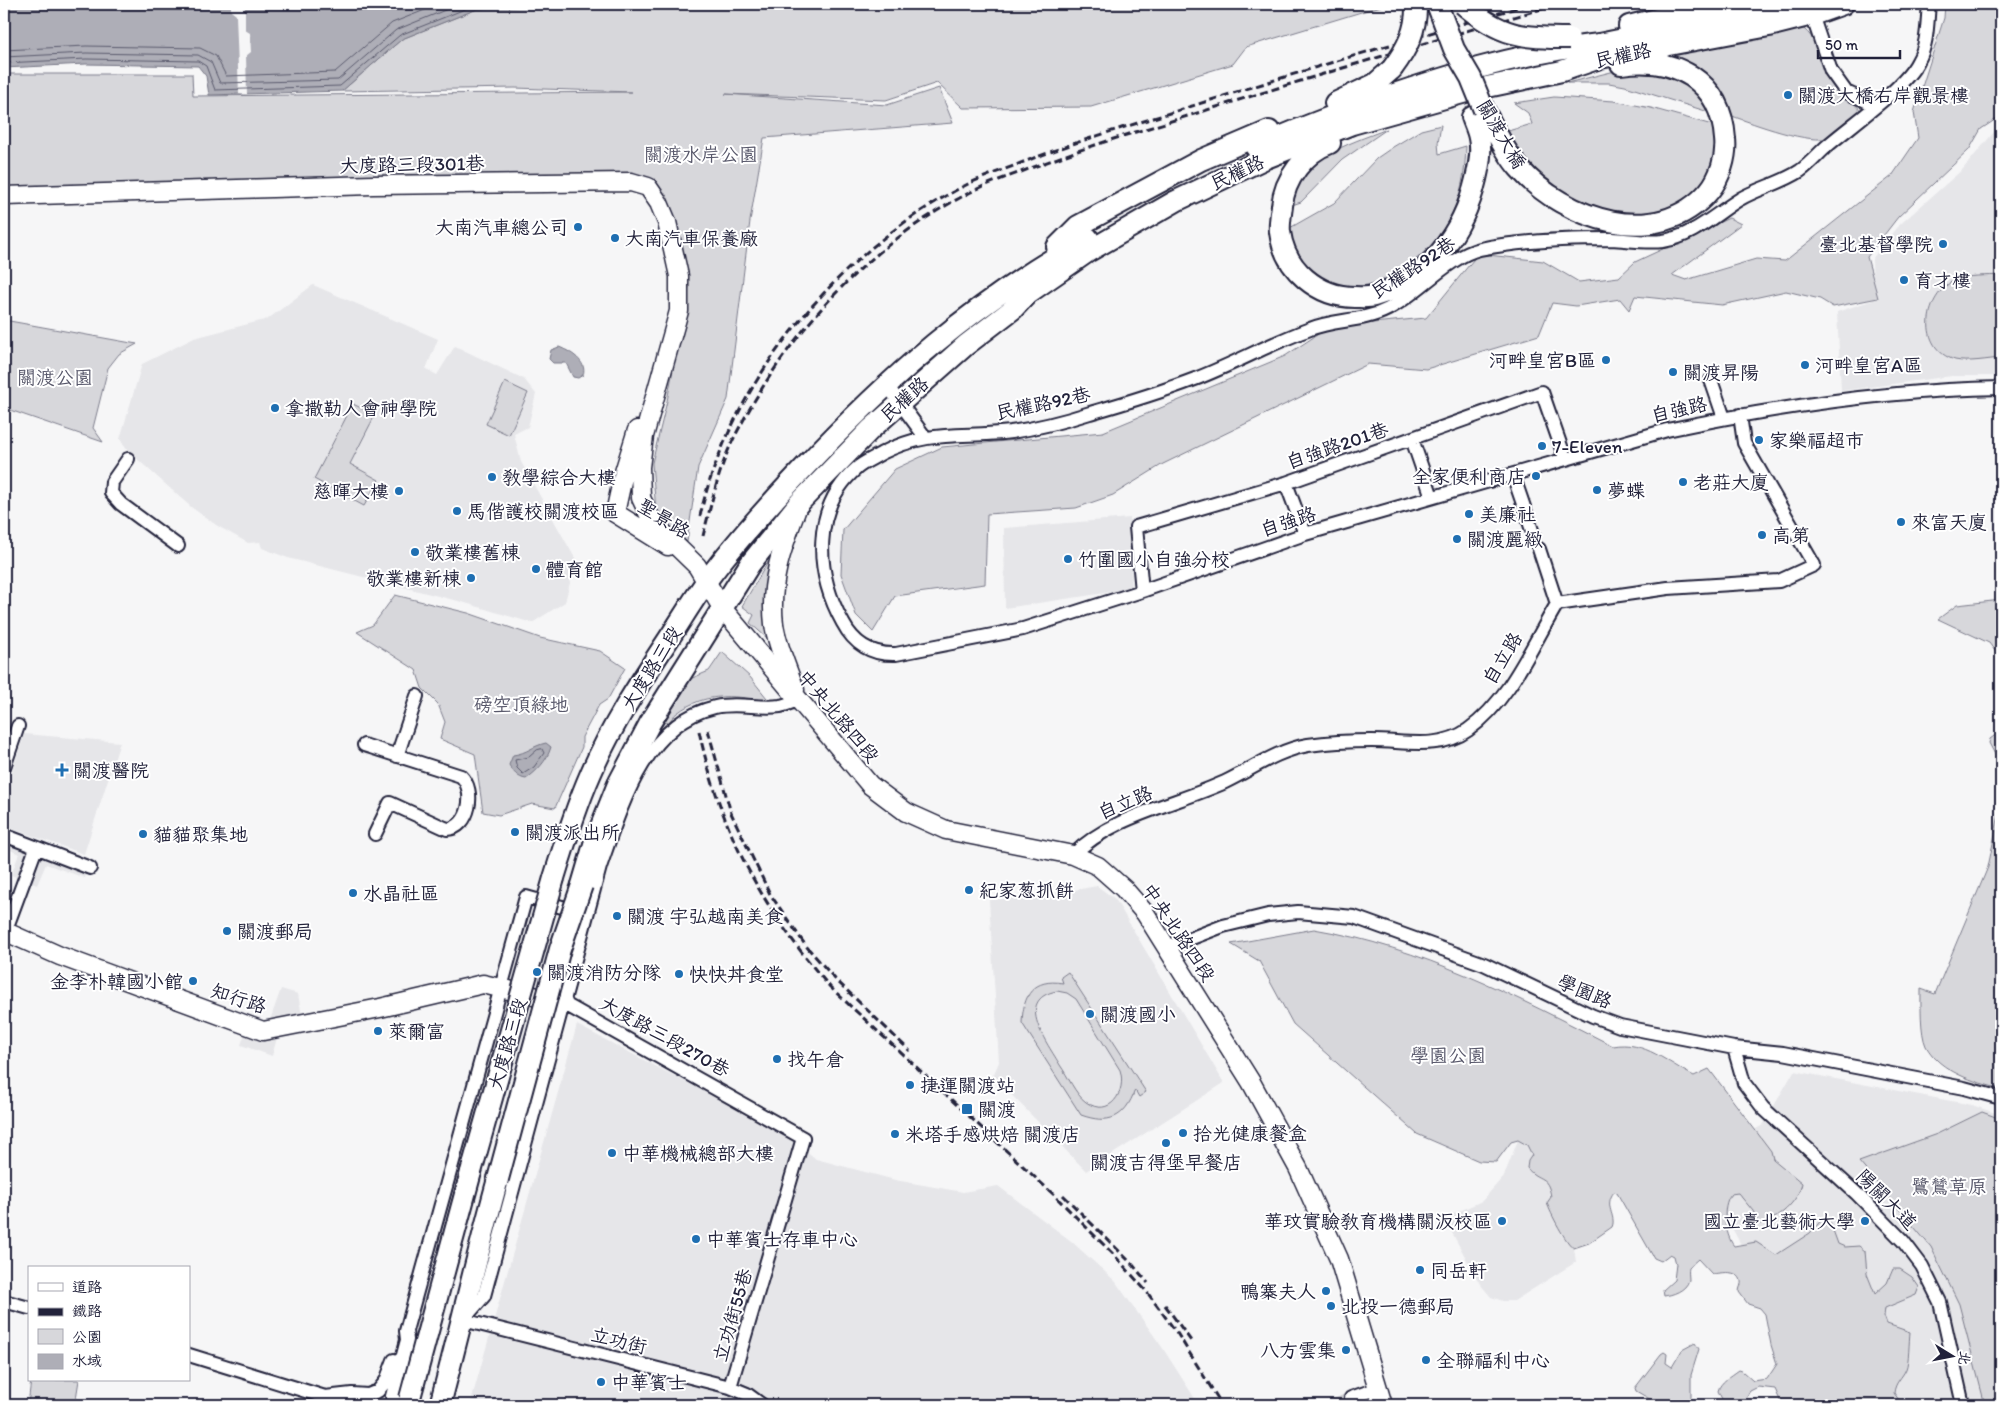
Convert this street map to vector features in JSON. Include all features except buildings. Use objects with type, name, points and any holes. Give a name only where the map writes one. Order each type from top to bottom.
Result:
[{"type":"main road","points":[[1034,269],[1078,226],[1201,160],[1349,97],[1375,84],[1392,69],[1405,51],[1415,27],[1416,4]]},
{"type":"main road","name":"關渡大橋","points":[[1436,4],[1454,49],[1461,82],[1478,113],[1520,169],[1542,190],[1569,208],[1599,220],[1633,223],[1668,219],[1689,210],[1710,190],[1720,171],[1726,148],[1724,124],[1715,99],[1702,83],[1692,75],[1663,64],[1630,63],[1562,71]]},
{"type":"main road","points":[[1463,4],[1484,22],[1515,35],[1541,38],[1569,38],[1612,30],[1717,4]]},
{"type":"main road","name":"民權路","points":[[750,564],[800,502],[900,402],[966,345],[1013,309],[1027,294],[1089,251],[1263,152],[1399,91],[1466,71],[1568,48],[1843,4]]},
{"type":"main road","name":"民權路","points":[[735,544],[816,455],[886,384],[932,343],[1034,269],[1202,174],[1263,152],[1352,124],[1399,113],[1473,90],[1562,71],[1600,58],[1769,26],[1804,9]]},
{"type":"main road","name":"關渡大橋","points":[[1399,113],[1373,128],[1326,144],[1307,158],[1288,181],[1282,203],[1280,232],[1289,259],[1307,283],[1339,297],[1373,297],[1401,286],[1428,265],[1450,240],[1470,203],[1480,163],[1478,113]]},
{"type":"main road","name":"大度路三段","points":[[408,1405],[554,878],[581,798],[618,720],[707,580],[735,544]]},
{"type":"main road","name":"大度路三段","points":[[440,1405],[463,1320],[466,1296],[560,949],[595,841],[618,784],[650,723],[750,564]]},
{"type":"street","points":[[1804,9],[1831,72],[1846,92],[1875,105],[1904,80],[1919,61],[1926,38],[1929,4]]},
{"type":"street","name":"民權路92巷","points":[[925,437],[1011,432],[1088,414],[1196,378],[1315,326],[1354,321],[1387,310],[1421,289],[1465,254],[1480,249],[1520,244],[1613,239],[1639,242],[1665,241],[1692,232],[1717,217],[1740,199],[1800,171],[1875,105]]},
{"type":"street","name":"大度路三段301巷","points":[[4,196],[372,185],[631,182],[648,186],[654,193],[667,222],[679,276],[679,311],[656,389]]},
{"type":"street","points":[[1711,380],[1724,418]]},
{"type":"street","points":[[886,384],[925,437]]},
{"type":"street","name":"自強路","points":[[925,437],[887,451],[859,466],[839,487],[830,502],[824,524],[820,548],[823,572],[830,596],[844,625],[860,646],[887,654],[928,649],[1023,628],[1142,591],[1305,534],[1667,430],[1740,415],[1825,402],[1958,388],[2001,388]]},
{"type":"street","points":[[656,389],[636,432],[624,472],[615,513],[633,510],[661,531],[692,559]]},
{"type":"street","points":[[656,389],[644,436],[639,489],[650,517],[661,531]]},
{"type":"street","name":"自強路201巷","points":[[1142,591],[1136,527],[1286,483],[1542,392],[1565,458]]},
{"type":"street","points":[[1538,549],[1556,604],[1668,588],[1779,580],[1814,565],[1744,442],[1740,415]]},
{"type":"street","points":[[1412,439],[1432,498]]},
{"type":"street","points":[[128,458],[112,482],[111,494],[121,504],[178,546]]},
{"type":"street","points":[[1513,475],[1534,536]]},
{"type":"street","points":[[1286,483],[1305,534]]},
{"type":"street","points":[[798,700],[774,626],[773,611],[778,558],[800,502]]},
{"type":"street","name":"聖景路","points":[[615,513],[692,559]]},
{"type":"street","name":"中央北路四段","points":[[692,559],[707,580],[722,608],[870,785],[906,812],[946,830],[1073,855],[1098,866],[1124,889],[1145,914],[1251,1082],[1298,1168],[1339,1258],[1381,1397]]},
{"type":"street","name":"自立路","points":[[1073,855],[1095,835],[1224,782],[1267,760],[1305,746],[1373,740],[1430,743],[1454,738],[1490,713],[1504,694],[1556,604]]},
{"type":"street","points":[[397,756],[417,696]]},
{"type":"street","name":"大度路三段","points":[[463,1320],[484,1296],[587,914],[619,813],[639,770],[661,741],[678,723],[692,715],[735,704],[780,706],[798,700]]},
{"type":"street","points":[[4,767],[18,726]]},
{"type":"street","points":[[364,745],[462,776],[468,782],[470,792],[467,809],[456,828],[447,829],[390,803],[375,834]]},
{"type":"street","points":[[4,835],[90,868]]},
{"type":"street","points":[[4,931],[36,848]]},
{"type":"street","name":"大度路三段","points":[[406,1331],[526,897],[587,914]]},
{"type":"street","name":"學園路","points":[[1166,948],[1223,926],[1268,915],[1298,912],[1354,917],[1484,964],[1594,1016],[1648,1032],[1734,1048],[1783,1052],[1964,1088],[2001,1098]]},
{"type":"street","name":"知行路","points":[[4,931],[60,956],[263,1030],[380,1008],[483,984],[500,988]]},
{"type":"street","name":"大度路三段270巷","points":[[500,988],[562,1003],[803,1138]]},
{"type":"street","name":"陽關大道","points":[[1734,1048],[1744,1083],[1763,1108],[1856,1193],[1903,1241],[1922,1266],[1940,1302],[1963,1405]]},
{"type":"street","name":"立功街55巷","points":[[730,1387],[803,1138]]},
{"type":"street","points":[[4,1301],[28,1308]]},
{"type":"street","name":"立功街","points":[[463,1320],[730,1387],[747,1394],[762,1405]]},
{"type":"street","points":[[339,1401],[352,1394],[368,1395],[378,1391],[386,1382],[400,1338],[406,1331]]},
{"type":"street","points":[[397,1405],[392,1396],[407,1340],[406,1331]]},
{"type":"street","points":[[190,1355],[325,1398],[358,1405]]},
{"type":"street","points":[[1351,1398],[1381,1397]]},
{"type":"shaded area","name":"臺北基督學院","points":[[2001,101],[2001,376],[1952,376],[1841,391],[1837,312],[1873,300],[1872,259],[1896,228],[1963,169],[1994,132]]},
{"type":"shaded area","points":[[313,285],[438,339],[426,369],[437,375],[455,346],[524,379],[536,394],[528,427],[514,434],[521,462],[576,560],[565,602],[532,623],[462,602],[288,558],[262,548],[260,542],[248,543],[216,525],[191,507],[127,450],[120,439],[142,364],[194,338],[268,319]]},
{"type":"shaded area","name":"竹圍國小自強分校","points":[[1130,518],[1132,589],[1005,608],[1004,528]]},
{"type":"shaded area","name":"關渡醫院","points":[[24,734],[120,742],[84,854],[4,826],[4,798]]},
{"type":"shaded area","points":[[4,837],[88,869],[85,878],[46,864],[37,885],[11,875],[19,854],[4,847]]},
{"type":"shaded area","name":"關渡國小","points":[[1097,886],[1115,899],[1224,1083],[1086,1171],[993,1076],[999,1062],[989,900],[1053,894]]},
{"type":"shaded area","points":[[281,989],[298,994],[303,1021],[280,1027],[272,1056],[241,1045],[246,1030],[264,1037]]},
{"type":"shaded area","points":[[577,1025],[787,1135],[816,1159],[895,1180],[963,1192],[998,1186],[1071,1241],[1115,1281],[1162,1347],[1199,1405],[470,1405]]},
{"type":"shaded area","name":"國立臺北藝術大學","points":[[1794,1071],[1972,1105],[2001,1115],[2001,1405],[1818,1405],[1753,1267],[1704,1176],[1749,1133],[1763,1125]]},
{"type":"shaded area","name":"華玟實驗教育機構關汳校區","points":[[1518,1140],[1527,1145],[1532,1155],[1527,1164],[1529,1170],[1543,1178],[1549,1185],[1550,1211],[1558,1223],[1561,1234],[1574,1248],[1576,1262],[1514,1301],[1503,1301],[1491,1297],[1480,1284],[1444,1218],[1482,1201],[1504,1176]]},
{"type":"green space","name":"關渡水岸公園","points":[[559,4],[1380,4],[1381,6],[1246,47],[1233,64],[1091,107],[963,108],[937,83],[886,100],[725,94],[887,105],[939,88],[953,123],[764,138],[750,221],[728,399],[698,467],[687,542],[656,511],[652,463],[667,401],[689,287],[661,197],[647,181],[4,192],[4,74],[192,74],[193,96],[632,92],[515,88],[342,91],[402,39],[477,9]]},
{"type":"green space","points":[[1945,4],[1969,4],[1970,7],[1974,4],[2001,4],[2001,116],[1981,129],[1969,150],[1898,217],[1867,257],[1878,298],[1833,307],[1820,299],[1786,291],[1722,305],[1635,296],[1629,310],[1620,299],[1576,306],[1552,303],[1539,335],[1426,369],[1368,364],[1163,464],[1113,495],[1076,508],[987,514],[985,584],[895,596],[873,632],[856,615],[841,574],[843,530],[895,469],[942,447],[1103,432],[1285,356],[1329,327],[1426,318],[1478,254],[1543,261],[1579,282],[1619,277],[1635,262],[1729,218],[1741,224],[1672,275],[1686,280],[1756,259],[1785,261],[1892,176],[1918,138],[1914,112],[1944,18]]},
{"type":"green space","points":[[1800,26],[1814,40],[1841,93],[1857,106],[1861,112],[1831,137],[1822,139],[1797,136],[1732,116],[1724,100],[1664,56]]},
{"type":"green space","points":[[1619,70],[1658,70],[1693,85],[1712,113],[1625,86],[1609,83],[1567,83]]},
{"type":"green space","points":[[1554,97],[1614,101],[1651,108],[1716,126],[1717,153],[1711,169],[1701,187],[1689,200],[1640,219],[1577,204],[1544,179],[1530,165],[1518,150],[1508,131],[1532,124],[1528,113],[1514,103]]},
{"type":"green space","points":[[1441,125],[1438,143],[1439,154],[1466,146],[1463,177],[1455,207],[1445,226],[1418,258],[1380,281],[1359,286],[1339,286],[1320,279],[1303,264],[1294,247],[1288,229],[1334,203],[1377,158],[1393,147],[1421,130]]},
{"type":"green space","points":[[1387,129],[1342,160],[1301,202],[1289,206],[1295,189],[1314,164],[1341,147]]},
{"type":"green space","points":[[2001,275],[2001,358],[1960,361],[1943,354],[1934,345],[1930,333],[1931,309],[1936,297],[1944,287],[1959,278]]},
{"type":"green space","name":"關渡公園","points":[[4,320],[137,344],[119,354],[108,368],[93,428],[103,442],[4,408]]},
{"type":"green space","points":[[505,382],[528,393],[509,435],[486,424]]},
{"type":"green space","points":[[353,404],[375,415],[350,464],[379,480],[364,506],[314,479]]},
{"type":"green space","points":[[768,562],[770,563],[767,638],[750,623],[754,615],[742,606]]},
{"type":"green space","name":"磅空頂綠地","points":[[395,595],[468,613],[540,638],[600,651],[625,668],[608,699],[599,705],[582,737],[582,747],[555,808],[532,804],[499,815],[483,812],[475,754],[440,739],[445,722],[438,704],[422,688],[416,670],[357,632],[373,625]]},
{"type":"green space","points":[[2001,600],[2001,659],[1989,643],[1938,619],[1957,605]]},
{"type":"green space","points":[[722,652],[750,677],[771,703],[734,697],[711,698],[699,701],[677,713],[659,731],[690,679],[709,671]]},
{"type":"green space","points":[[2001,731],[2001,766],[1989,743],[1990,739]]},
{"type":"green space","points":[[2001,805],[2001,1089],[1959,1075],[1940,1063],[1932,1055],[1924,1040],[1921,989],[1935,994],[1988,867]]},
{"type":"green space","name":"學園公園","points":[[1314,929],[1354,937],[1430,961],[1504,992],[1613,1046],[1625,1045],[1646,1049],[1694,1076],[1709,1069],[1771,1151],[1773,1159],[1802,1183],[1797,1197],[1786,1209],[1773,1219],[1759,1224],[1753,1211],[1738,1193],[1731,1194],[1726,1206],[1725,1220],[1728,1235],[1734,1246],[1756,1242],[1776,1255],[1810,1233],[1825,1216],[1830,1222],[1838,1244],[1845,1247],[1859,1246],[1865,1251],[1867,1274],[1875,1294],[1887,1283],[1893,1269],[1900,1269],[1912,1277],[1919,1287],[1916,1295],[1885,1308],[1884,1316],[1887,1324],[1910,1332],[1907,1366],[1894,1393],[1899,1400],[1913,1405],[1782,1405],[1775,1389],[1758,1387],[1750,1391],[1741,1405],[1725,1405],[1718,1391],[1723,1382],[1729,1377],[1739,1370],[1753,1381],[1767,1379],[1777,1364],[1765,1314],[1760,1308],[1748,1304],[1739,1292],[1741,1282],[1739,1277],[1733,1273],[1712,1274],[1698,1259],[1689,1267],[1689,1280],[1685,1287],[1675,1293],[1664,1296],[1663,1290],[1674,1280],[1676,1264],[1674,1256],[1670,1254],[1661,1261],[1654,1258],[1617,1193],[1614,1192],[1610,1202],[1613,1219],[1612,1227],[1589,1243],[1574,1248],[1563,1234],[1547,1203],[1551,1197],[1548,1185],[1527,1168],[1528,1161],[1532,1155],[1527,1145],[1518,1140],[1511,1142],[1496,1162],[1479,1161],[1417,1134],[1293,1024],[1259,961],[1231,944]]},
{"type":"green space","points":[[1068,972],[1146,1092],[1139,1097],[1135,1090],[1126,1107],[1115,1117],[1100,1119],[1081,1115],[1022,1023],[1025,1004],[1032,991],[1044,983],[1063,983],[1061,977]],"holes":[[[1057,991],[1067,993],[1076,999],[1120,1070],[1122,1078],[1119,1094],[1109,1105],[1095,1106],[1082,1099],[1042,1034],[1035,1012],[1037,1003],[1044,996]]]},
{"type":"green space","name":"鷺鷥草原","points":[[1982,1112],[2001,1119],[2001,1405],[1985,1405],[1959,1304],[1931,1247],[1859,1162],[1937,1134]]},
{"type":"green space","points":[[1695,1343],[1699,1349],[1691,1375],[1691,1397],[1686,1405],[1660,1405],[1636,1391],[1635,1388],[1661,1354],[1664,1352],[1667,1354],[1666,1363],[1672,1367],[1682,1350]]},
{"type":"green space","points":[[31,1382],[79,1382],[75,1405],[28,1405]]},
{"type":"water","points":[[4,4],[559,4],[477,9],[402,39],[342,91],[209,95],[206,76],[198,66],[86,64],[4,68]]},
{"type":"water","points":[[559,347],[573,354],[581,361],[584,370],[583,375],[578,378],[573,377],[566,363],[553,363],[549,359],[551,350]]},
{"type":"water","points":[[546,743],[551,747],[549,752],[534,773],[526,779],[514,772],[509,765],[513,755],[523,753]]},
{"type":"pier","points":[[231,4],[245,4],[245,30],[250,33],[251,52],[246,56],[247,94],[239,94],[236,15],[231,11]]},
{"type":"tunnel","points":[[1335,1405],[1351,1398]]},
{"type":"railway","points":[[700,516],[715,465],[737,415],[765,367],[798,322],[836,281],[877,243],[922,211],[974,181],[1067,146],[1288,76],[1530,4]]},
{"type":"railway","points":[[703,536],[726,455],[752,405],[776,367],[831,298],[863,267],[897,239],[933,214],[983,186],[1089,147],[1336,70],[1558,4]]},
{"type":"railway","points":[[708,730],[731,813],[770,894],[806,946],[835,979],[910,1051]]},
{"type":"railway","points":[[699,731],[719,803],[747,868],[764,898],[806,958],[830,987],[1053,1194],[1115,1256],[1147,1292],[1177,1333],[1222,1405]]},
{"type":"railway","points":[[1063,1195],[1133,1265],[1148,1283]]},
{"type":"railway","points":[[1165,1305],[1191,1341]]},
{"type":"place","name":"關渡大橋右岸觀景樓","points":[[1788,95]]},
{"type":"place","name":"大南汽車總公司","points":[[578,227]]},
{"type":"place","name":"大南汽車保養廠","points":[[615,238]]},
{"type":"place","name":"臺北基督學院","points":[[1943,244]]},
{"type":"place","name":"育才樓","points":[[1904,280]]},
{"type":"place","name":"河畔皇宮B區","points":[[1606,360]]},
{"type":"place","name":"河畔皇宮A區","points":[[1805,365]]},
{"type":"place","name":"關渡昇陽","points":[[1673,372]]},
{"type":"place","name":"拿撒勒人會神學院","points":[[275,408]]},
{"type":"place","name":"家樂福超市","points":[[1759,440]]},
{"type":"place","name":"7-Eleven","points":[[1542,446]]},
{"type":"place","name":"全家便利商店","points":[[1536,476]]},
{"type":"place","name":"教學綜合大樓","points":[[492,477]]},
{"type":"place","name":"老莊大廈","points":[[1683,482]]},
{"type":"place","name":"夢蝶","points":[[1597,490]]},
{"type":"place","name":"慈暉大樓","points":[[399,491]]},
{"type":"place","name":"馬偕護校關渡校區","points":[[457,511]]},
{"type":"place","name":"美廉社","points":[[1469,514]]},
{"type":"place","name":"來富天廈","points":[[1901,522]]},
{"type":"place","name":"高第","points":[[1762,535]]},
{"type":"place","name":"關渡麗緻","points":[[1457,539]]},
{"type":"place","name":"敬業樓舊棟","points":[[415,552]]},
{"type":"place","name":"竹圍國小自強分校","points":[[1068,559]]},
{"type":"place","name":"體育館","points":[[536,569]]},
{"type":"place","name":"敬業樓新棟","points":[[471,578]]},
{"type":"place","name":"關渡醫院","points":[[62,770]]},
{"type":"place","name":"關渡派出所","points":[[515,832]]},
{"type":"place","name":"貓貓聚集地","points":[[143,834]]},
{"type":"place","name":"紀家葱抓餅","points":[[969,890]]},
{"type":"place","name":"水晶社區","points":[[353,893]]},
{"type":"place","name":"關渡 宇弘越南美食","points":[[617,916]]},
{"type":"place","name":"關渡郵局","points":[[227,931]]},
{"type":"place","name":"關渡消防分隊","points":[[537,972]]},
{"type":"place","name":"快快丼食堂","points":[[679,974]]},
{"type":"place","name":"金李朴韓國小館","points":[[193,981]]},
{"type":"place","name":"關渡國小","points":[[1090,1014]]},
{"type":"place","name":"萊爾富","points":[[378,1031]]},
{"type":"place","name":"找午倉","points":[[777,1059]]},
{"type":"place","name":"捷運關渡站","points":[[910,1085]]},
{"type":"place","name":"關渡","points":[[967,1109]]},
{"type":"place","name":"拾光健康餐盒","points":[[1183,1133]]},
{"type":"place","name":"米塔手感烘焙 關渡店","points":[[895,1134]]},
{"type":"place","name":"關渡吉得堡早餐店","points":[[1166,1143]]},
{"type":"place","name":"中華機械總部大樓","points":[[612,1153]]},
{"type":"place","name":"華玟實驗教育機構關汳校區","points":[[1502,1221]]},
{"type":"place","name":"國立臺北藝術大學","points":[[1865,1221]]},
{"type":"place","name":"中華賓士存車中心","points":[[696,1239]]},
{"type":"place","name":"同岳軒","points":[[1420,1270]]},
{"type":"place","name":"鴨寨夫人","points":[[1326,1291]]},
{"type":"place","name":"北投一德郵局","points":[[1331,1306]]},
{"type":"place","name":"八方雲集","points":[[1346,1350]]},
{"type":"place","name":"全聯福利中心","points":[[1426,1360]]},
{"type":"place","name":"中華賓士","points":[[601,1382]]}]
